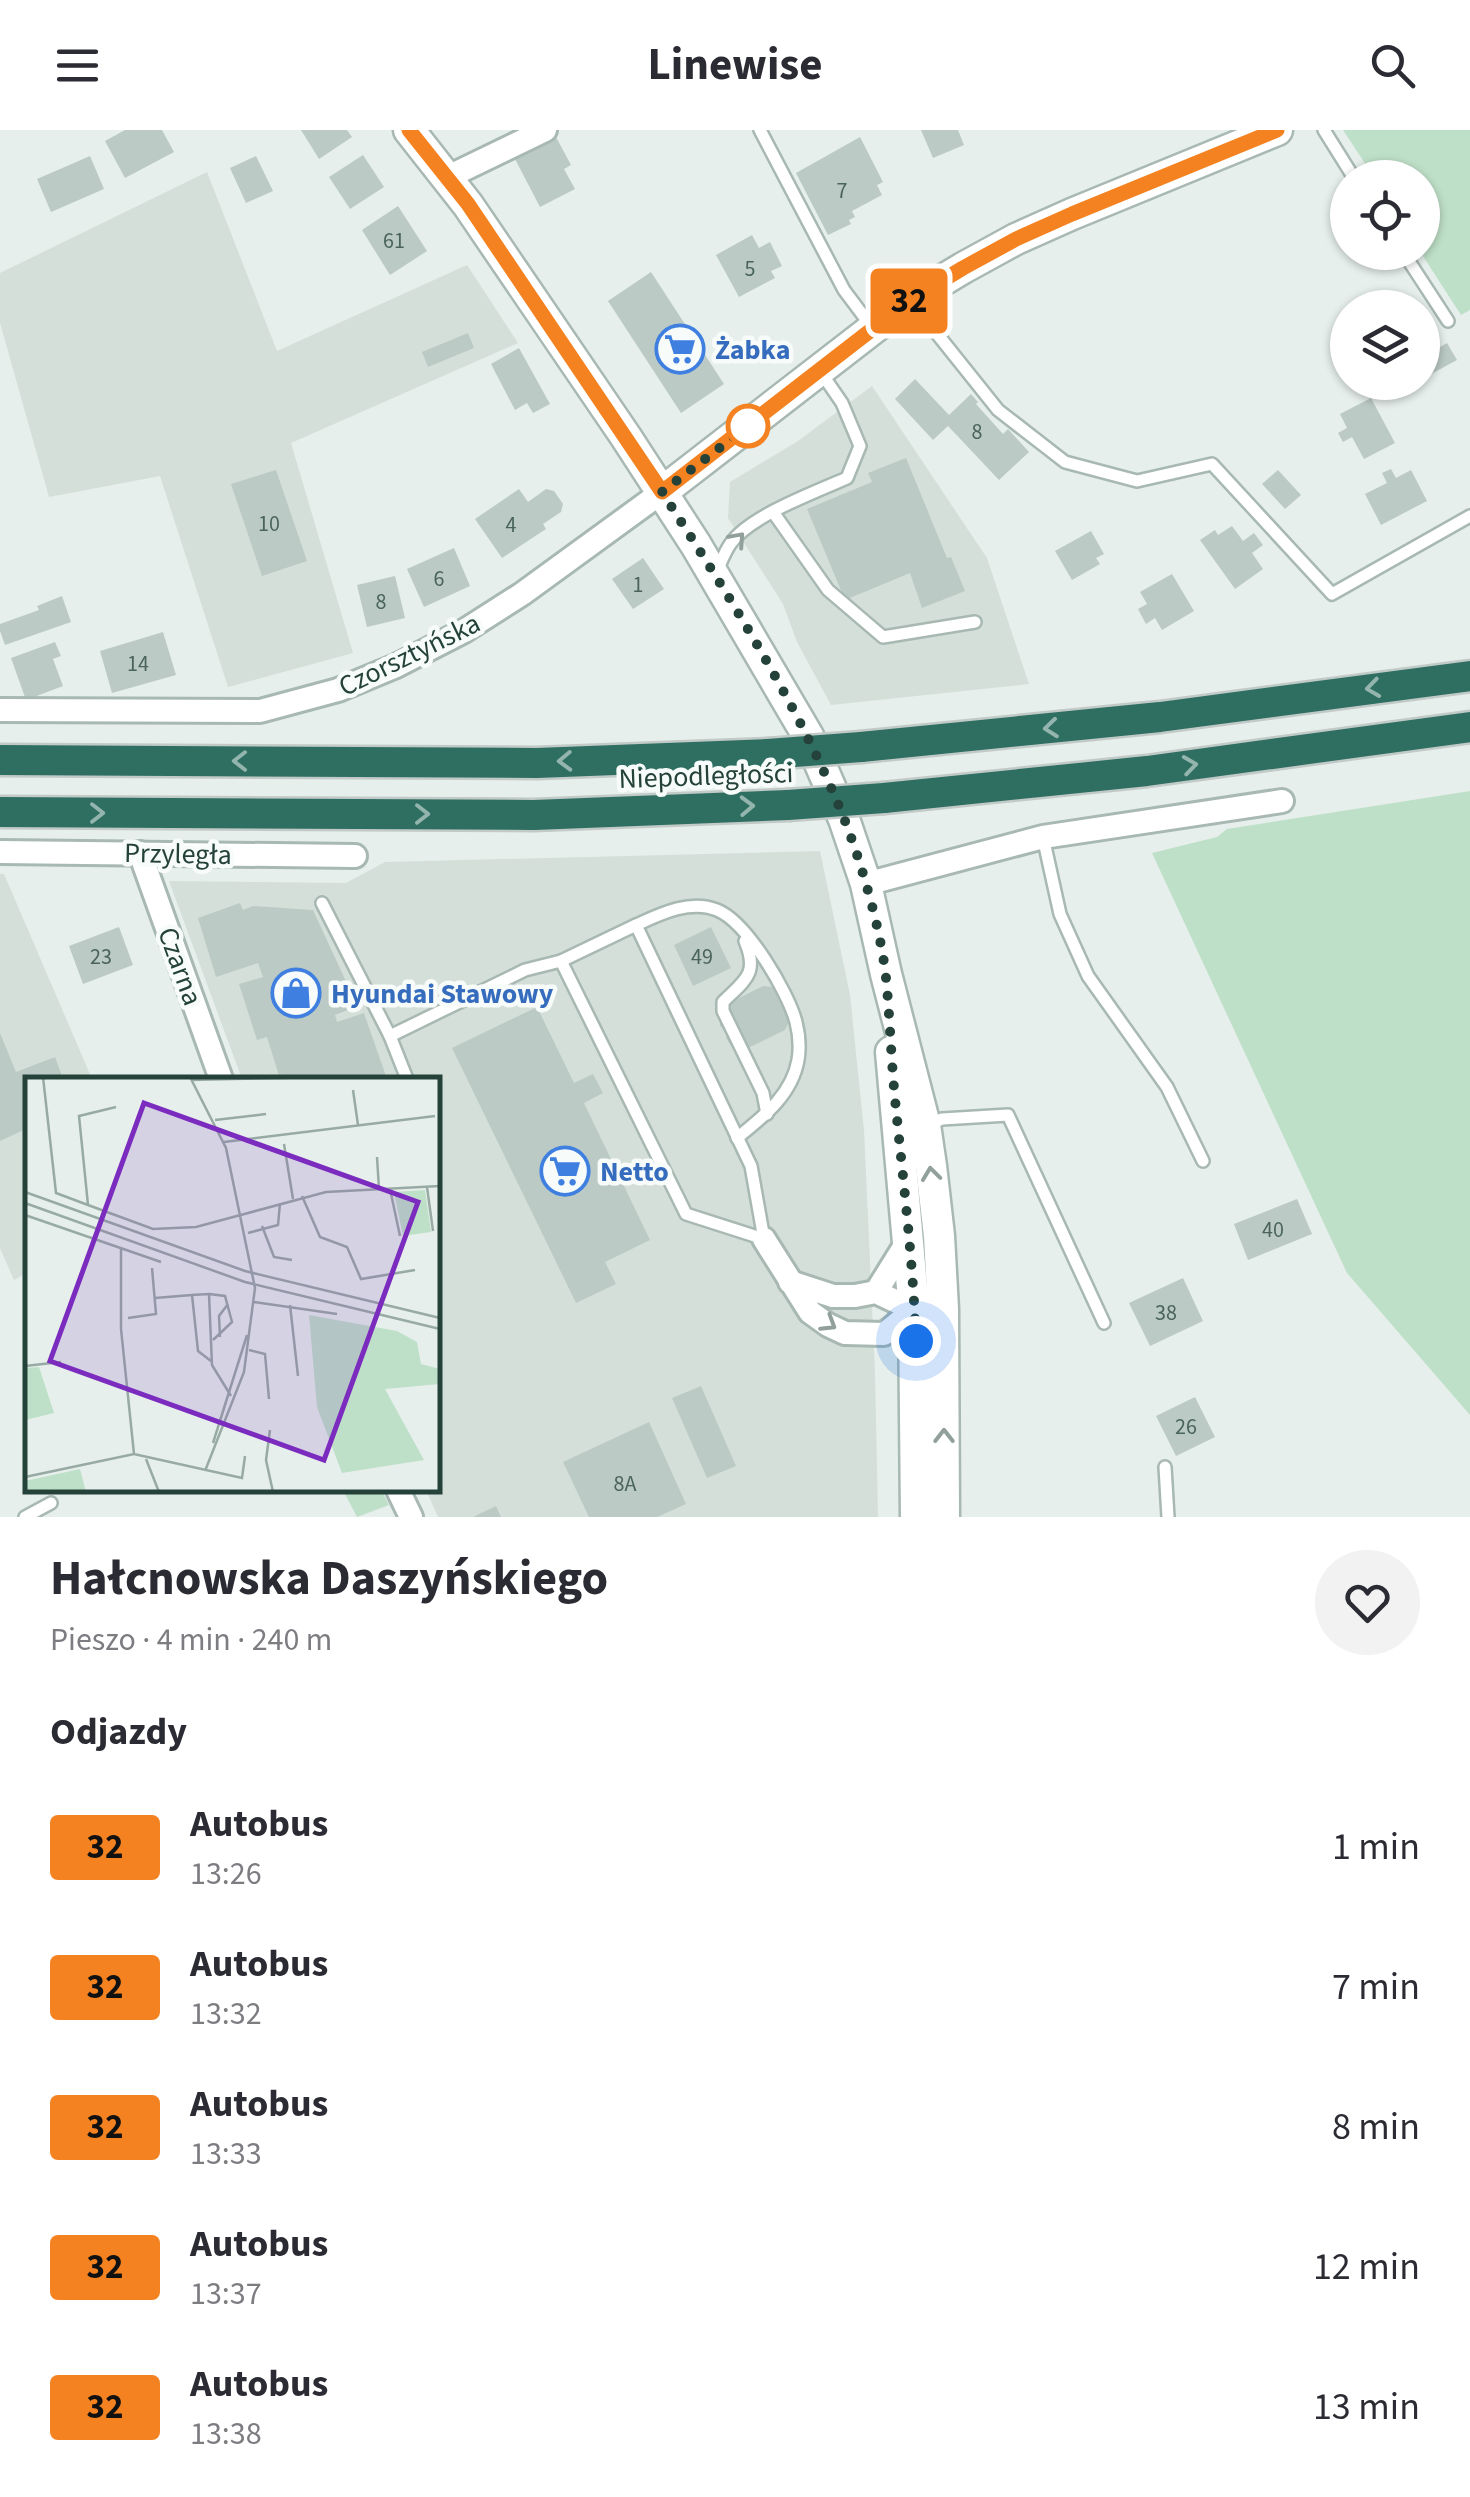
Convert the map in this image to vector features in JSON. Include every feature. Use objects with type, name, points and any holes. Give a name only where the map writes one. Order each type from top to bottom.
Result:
[{"type":"highway","name":"Niepodległości","points":[[0,760],[537,762],[768,754],[1160,717],[1470,676]]},
{"type":"highway","name":"Niepodległości","points":[[0,812],[534,815],[788,804],[1147,771],[1470,727]]},
{"type":"street","points":[[409,130],[448,177],[662,492],[808,736],[844,819],[866,884],[925,1125],[939,1236],[944,1517]]},
{"type":"street","points":[[448,177],[544,130]]},
{"type":"street","points":[[662,492],[910,300],[1016,239],[1268,132]]},
{"type":"street","name":"Czorsztyńska","points":[[0,710],[260,712],[338,690],[464,631],[522,594],[662,492]]},
{"type":"street","points":[[866,884],[1043,838],[1282,801]]},
{"type":"street","name":"Przyległa","points":[[0,852],[355,856]]},
{"type":"street","name":"Czarna","points":[[140,853],[220,1077]]},
{"type":"street","points":[[886,974],[914,1310],[916,1517]]},
{"type":"street","points":[[764,1239],[810,1312],[844,1334],[884,1334],[914,1310],[940,1271]]},
{"type":"street","points":[[876,1292],[910,1239]]},
{"type":"street","points":[[790,1282],[834,1296],[876,1292],[914,1310],[944,1356]]},
{"type":"street","points":[[884,1334],[916,1371]]},
{"type":"street","points":[[399,1492],[411,1517]]},
{"type":"lane","points":[[760,130],[844,290],[873,329]]},
{"type":"lane","points":[[1324,130],[1343,160]]},
{"type":"lane","points":[[1415,270],[1448,322]]},
{"type":"lane","points":[[910,300],[998,410],[1065,462],[1137,481],[1212,464],[1332,594],[1470,516]]},
{"type":"lane","points":[[714,576],[731,542],[746,528],[846,478],[860,446],[842,403],[820,371]]},
{"type":"lane","points":[[773,512],[828,590],[882,637],[975,622]]},
{"type":"lane","points":[[1043,838],[1060,914],[1088,976],[1167,1088],[1203,1161]]},
{"type":"lane","points":[[322,903],[407,1077]]},
{"type":"lane","points":[[390,1036],[525,970],[562,961],[676,908],[718,910],[738,925],[768,962],[795,1018],[799,1036],[798,1063],[786,1091],[767,1114],[738,1138]]},
{"type":"lane","points":[[738,925],[750,952],[751,968],[746,982],[723,1002],[723,1011],[763,1093],[767,1114]]},
{"type":"lane","points":[[562,961],[686,1214],[764,1239],[751,1166],[636,926]]},
{"type":"lane","points":[[925,1125],[1008,1114],[1104,1323]]},
{"type":"lane","points":[[1165,1468],[1168,1517]]},
{"type":"lane","points":[[25,1517],[51,1502]]},
{"type":"shaded area","points":[[207,172],[277,351],[467,265],[518,343],[291,443],[353,653],[228,687],[160,476],[49,497],[0,323],[0,273]]},
{"type":"shaded area","points":[[872,386],[987,558],[1029,684],[831,705],[797,642],[783,604],[728,518],[730,482],[798,441]]},
{"type":"shaded area","points":[[820,851],[850,995],[864,1130],[878,1517],[438,1517],[427,1492],[440,1492],[440,1077],[241,1077],[169,881],[346,883],[385,862]]},
{"type":"shaded area","points":[[0,874],[4,874],[91,1077],[25,1077],[25,1274],[14,1280],[0,1248]]},
{"type":"green space","points":[[1343,130],[1470,130],[1470,310],[1461,315],[1432,270],[1440,270],[1440,160],[1363,160]]},
{"type":"green space","points":[[1470,791],[1470,1415],[1347,1273],[1152,853],[1217,837],[1227,829]]},
{"type":"green space","points":[[344,1492],[382,1492],[389,1505],[357,1517]]},
{"type":"building","points":[[125,130],[162,130],[174,152],[125,178],[105,141]]},
{"type":"building","points":[[301,130],[347,130],[352,137],[319,159]]},
{"type":"building","points":[[921,130],[958,130],[964,145],[933,158]]},
{"type":"building","points":[[556,137],[571,165],[564,169],[575,189],[540,207],[515,159]]},
{"type":"building","points":[[860,137],[883,182],[877,185],[882,195],[852,211],[855,217],[849,220],[851,224],[828,235],[796,173]]},
{"type":"building","points":[[363,155],[384,187],[350,209],[329,177]]},
{"type":"building","points":[[90,156],[104,189],[51,212],[37,179]]},
{"type":"building","points":[[256,156],[273,191],[246,203],[230,168]]},
{"type":"building","points":[[398,206],[427,251],[390,275],[362,230]]},
{"type":"building","points":[[752,235],[759,248],[770,242],[782,266],[771,271],[775,278],[739,297],[716,255]]},
{"type":"building","points":[[651,272],[724,384],[681,413],[608,301]]},
{"type":"building","points":[[468,333],[474,348],[428,367],[422,352]]},
{"type":"building","points":[[1447,343],[1457,360],[1440,369],[1440,347]]},
{"type":"building","points":[[519,348],[550,404],[533,413],[527,403],[515,410],[491,364]]},
{"type":"building","points":[[915,379],[949,415],[971,394],[1003,434],[1008,429],[1029,452],[999,480],[948,426],[933,440],[895,399]]},
{"type":"building","points":[[1372,400],[1395,443],[1364,459],[1352,437],[1343,442],[1338,433],[1347,428],[1340,414]]},
{"type":"building","points":[[906,458],[947,558],[951,557],[965,591],[922,608],[910,573],[845,600],[807,509],[872,482],[868,473]]},
{"type":"building","points":[[1391,469],[1396,478],[1411,470],[1427,501],[1381,525],[1365,494],[1387,483],[1382,473]]},
{"type":"building","points":[[276,470],[307,561],[262,576],[231,484]]},
{"type":"building","points":[[1278,470],[1301,495],[1285,509],[1262,484]]},
{"type":"building","points":[[519,489],[528,502],[546,489],[554,491],[563,504],[561,512],[543,524],[546,529],[502,558],[475,519]]},
{"type":"building","points":[[1232,526],[1243,541],[1254,533],[1263,545],[1252,553],[1263,569],[1235,589],[1200,540],[1215,530],[1218,535]]},
{"type":"building","points":[[1091,531],[1104,554],[1096,558],[1100,564],[1072,580],[1055,551]]},
{"type":"building","points":[[454,548],[470,586],[424,607],[407,569]]},
{"type":"building","points":[[643,558],[664,589],[633,609],[612,579]]},
{"type":"building","points":[[1172,574],[1194,611],[1162,630],[1155,618],[1146,624],[1138,609],[1147,604],[1140,592]]},
{"type":"building","points":[[395,576],[405,618],[367,627],[357,585]]},
{"type":"building","points":[[62,596],[71,622],[5,645],[0,624],[39,610],[37,606]]},
{"type":"building","points":[[163,632],[176,675],[112,693],[100,651]]},
{"type":"building","points":[[55,642],[61,656],[53,659],[63,686],[26,700],[11,658]]},
{"type":"building","name":"Hyundai Stawowy","points":[[240,903],[243,910],[253,906],[313,910],[355,1001],[353,1008],[335,1015],[337,1022],[364,1013],[386,1077],[279,1077],[267,1037],[257,1040],[239,984],[263,977],[258,963],[216,977],[198,918]]},
{"type":"building","points":[[119,927],[133,965],[83,984],[69,946]]},
{"type":"building","points":[[711,927],[731,968],[693,986],[674,945]]},
{"type":"building","points":[[763,986],[781,993],[790,1012],[789,1022],[785,1030],[739,1049],[729,1043],[727,1031],[720,1026],[720,1016],[729,1003]]},
{"type":"building","name":"Netto","points":[[537,1007],[574,1083],[593,1074],[603,1093],[584,1103],[650,1240],[605,1262],[616,1284],[576,1303],[452,1048]]},
{"type":"building","points":[[0,1033],[16,1072],[55,1057],[62,1077],[25,1077],[25,1129],[0,1141]]},
{"type":"building","points":[[1297,1199],[1312,1234],[1248,1260],[1234,1224]]},
{"type":"building","points":[[1183,1278],[1203,1321],[1150,1346],[1129,1303]]},
{"type":"building","points":[[701,1386],[736,1466],[707,1478],[672,1398]]},
{"type":"building","points":[[1195,1397],[1215,1437],[1176,1456],[1156,1416]]},
{"type":"building","points":[[649,1422],[686,1504],[657,1517],[589,1517],[563,1462]]},
{"type":"building","points":[[496,1506],[501,1517],[473,1517]]},
{"type":"bus line","name":"32","points":[[409,130],[468,204],[662,492],[910,300],[963,268],[1072,214],[1277,130]]},
{"type":"place","name":"Żabka","points":[[680,349]]},
{"type":"place","name":"Hyundai Stawowy","points":[[296,993]]},
{"type":"place","name":"Netto","points":[[565,1171]]},
{"type":"route","points":[[748,426],[662,492],[808,736],[844,819],[866,884],[886,974],[916,1341]]}]
